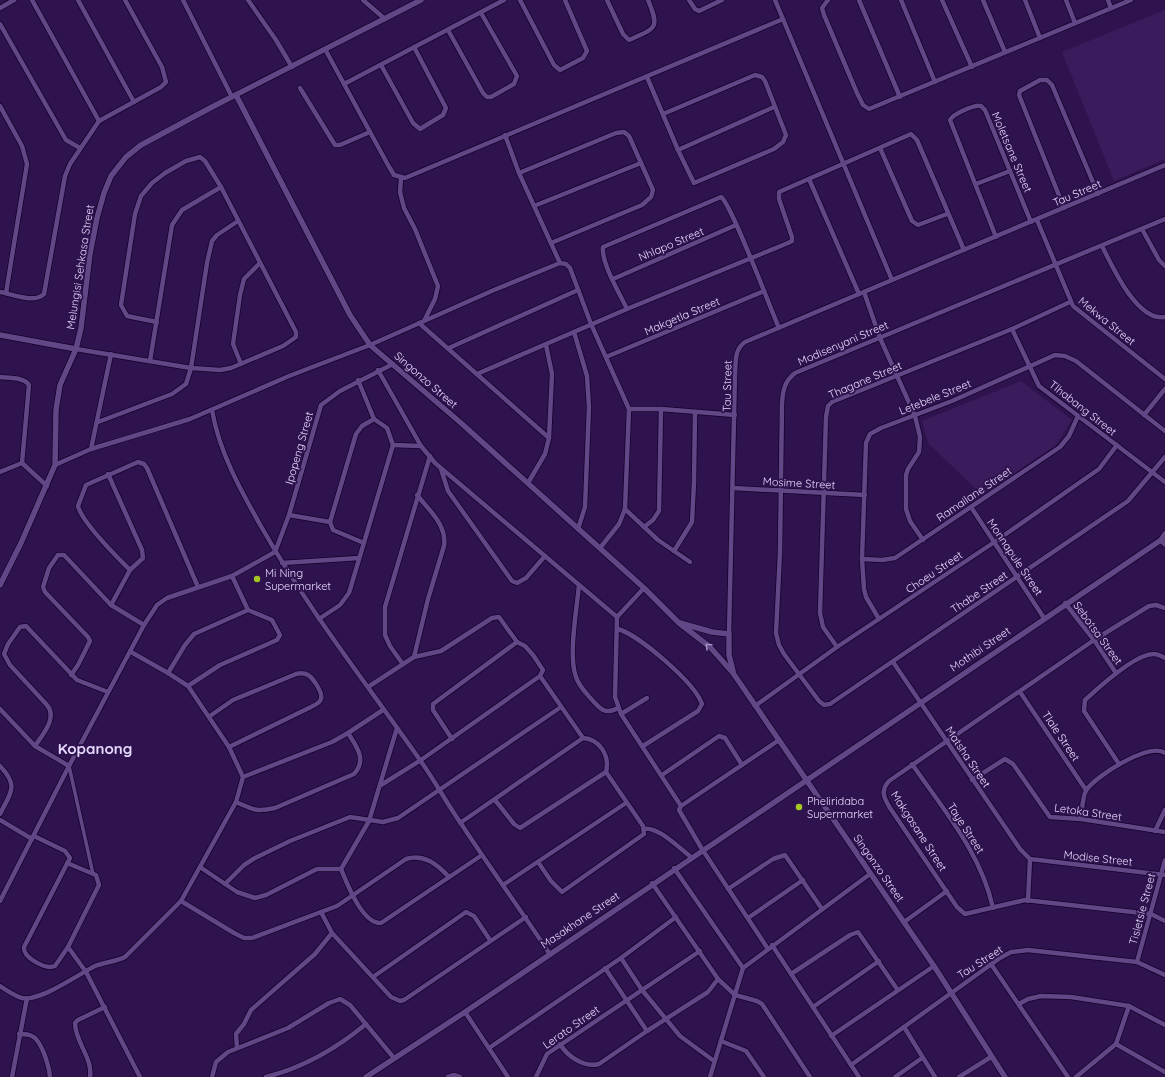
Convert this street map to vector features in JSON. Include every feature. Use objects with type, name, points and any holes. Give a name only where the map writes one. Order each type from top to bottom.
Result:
[{"type":"street","points":[[0,8],[14,0]]},
{"type":"street","points":[[32,0],[99,121]]},
{"type":"street","points":[[78,0],[134,102]]},
{"type":"street","points":[[0,292],[35,298],[42,296],[45,292],[68,168],[99,121],[165,85],[166,77],[162,67],[126,0]]},
{"type":"street","points":[[183,0],[234,96]]},
{"type":"street","points":[[248,0],[272,34],[292,67]]},
{"type":"street","points":[[363,0],[385,19]]},
{"type":"street","name":"Melungisi Sehkasa Street","points":[[0,585],[55,466],[56,410],[60,385],[76,349],[81,328],[90,254],[97,218],[104,193],[111,176],[134,150],[234,96],[421,0]]},
{"type":"street","points":[[344,84],[504,0]]},
{"type":"street","points":[[520,0],[554,65],[560,70],[583,58],[587,51],[565,0]]},
{"type":"street","points":[[607,0],[623,34],[629,40],[648,32],[655,24],[656,20],[648,0]]},
{"type":"street","points":[[689,0],[692,6],[699,10],[722,0]]},
{"type":"street","points":[[775,0],[892,280]]},
{"type":"street","points":[[828,0],[822,8],[824,15],[863,105],[869,109],[1131,0]]},
{"type":"street","points":[[859,0],[900,97]]},
{"type":"street","points":[[901,0],[935,82]]},
{"type":"street","points":[[942,0],[972,67]]},
{"type":"street","points":[[983,0],[1005,52]]},
{"type":"street","points":[[1025,0],[1040,38]]},
{"type":"street","points":[[1066,0],[1075,23]]},
{"type":"street","points":[[1108,0],[1111,8]]},
{"type":"street","points":[[448,30],[483,93],[487,97],[491,97],[514,84],[517,76],[481,13]]},
{"type":"street","points":[[326,49],[392,172],[401,178],[411,176],[505,135],[783,19]]},
{"type":"street","points":[[0,24],[66,140],[80,148]]},
{"type":"street","points":[[382,65],[412,123],[420,129],[443,115],[446,108],[414,47]]},
{"type":"street","points":[[647,77],[678,150],[692,180],[695,183],[768,152],[781,145],[786,135],[765,81],[762,77],[755,75],[663,114]]},
{"type":"street","points":[[1064,208],[1019,95],[1020,91],[1040,80],[1047,80],[1052,84],[1098,194]]},
{"type":"street","points":[[300,88],[335,145],[340,145],[370,132]]},
{"type":"street","name":"Singonzo Street","points":[[234,96],[347,308],[370,345],[528,483],[644,588],[679,622],[710,647],[733,673],[934,966],[1005,1077]]},
{"type":"street","name":"Moletsane Street","points":[[976,184],[950,120],[951,118],[978,105],[983,108],[1031,222]]},
{"type":"street","points":[[0,106],[22,146],[27,164],[6,293]]},
{"type":"street","points":[[678,150],[774,107]]},
{"type":"street","points":[[519,173],[622,131],[626,132],[629,136],[653,190],[652,197],[647,202],[551,243]]},
{"type":"street","points":[[477,374],[627,309],[792,241],[789,226],[778,195],[781,190],[880,148],[908,134],[914,135],[964,250]]},
{"type":"street","points":[[505,135],[519,173],[560,263]]},
{"type":"street","points":[[880,148],[909,217],[914,223],[921,224],[948,214]]},
{"type":"street","points":[[0,335],[191,368],[224,370],[283,346],[296,337],[296,332],[221,187],[205,161],[198,157],[186,161],[165,173],[152,183],[141,196],[135,214],[121,305],[127,316],[158,322]]},
{"type":"street","points":[[534,206],[641,163]]},
{"type":"street","name":"Tau Street","points":[[729,634],[736,355],[739,347],[745,342],[1165,165]]},
{"type":"street","points":[[996,237],[976,184],[1010,171]]},
{"type":"street","points":[[401,178],[400,192],[404,208],[415,230],[438,286],[435,299],[424,321]]},
{"type":"street","points":[[809,179],[915,416],[921,443],[920,452],[907,472],[906,510],[910,521],[923,540]]},
{"type":"street","points":[[150,361],[158,322],[164,271],[174,221],[182,210],[221,187]]},
{"type":"street","points":[[627,309],[613,279],[604,254],[605,246],[719,197],[725,201],[779,328]]},
{"type":"street","name":"Modisenyani Street","points":[[800,674],[784,654],[776,638],[780,552],[779,492],[782,397],[785,383],[795,373],[1165,219]]},
{"type":"street","name":"Mekwa Street","points":[[1037,220],[1070,302],[1165,379]]},
{"type":"street","points":[[98,422],[180,390],[186,384],[191,368],[207,263],[212,241],[217,235],[238,221]]},
{"type":"street","name":"Nhlapo Street","points":[[613,279],[736,226]]},
{"type":"street","points":[[1142,229],[1159,260],[1165,266]]},
{"type":"street","points":[[1102,246],[1119,278],[1132,298],[1153,316],[1165,317]]},
{"type":"street","points":[[241,364],[233,344],[240,294],[244,279],[260,263]]},
{"type":"street","points":[[55,466],[91,449],[113,444],[139,433],[177,424],[212,410],[289,376],[370,345],[494,290],[560,263],[568,266],[629,409],[625,509],[615,530],[600,548]]},
{"type":"street","points":[[449,348],[578,290]]},
{"type":"street","name":"Makgetla Street","points":[[606,357],[764,291]]},
{"type":"street","name":"Thagane Street","points":[[837,647],[820,618],[823,493],[826,417],[828,406],[832,402],[1012,329],[1070,302]]},
{"type":"street","points":[[419,323],[549,438]]},
{"type":"street","name":"Tlhabang Street","points":[[1012,329],[1039,386],[1165,482]]},
{"type":"street","points":[[574,332],[587,376],[589,407],[585,507],[578,529]]},
{"type":"street","points":[[528,483],[545,454],[549,438],[552,374],[546,345]]},
{"type":"street","points":[[91,449],[98,422],[111,354]]},
{"type":"street","name":"Letebele Street","points":[[879,619],[865,594],[862,559],[868,437],[881,428],[915,416],[1055,355],[1070,358],[1165,431]]},
{"type":"street","name":"Ipopeng Street","points":[[275,552],[288,515],[321,405],[331,396],[358,380],[392,364]]},
{"type":"street","points":[[378,370],[421,446],[440,468],[617,617],[618,629],[615,697],[618,708],[681,806]]},
{"type":"street","points":[[0,377],[21,380],[27,382],[29,385],[22,463]]},
{"type":"street","points":[[319,619],[346,598],[354,582],[359,558],[393,445],[387,428],[374,419],[358,380]]},
{"type":"street","points":[[1144,415],[1165,388]]},
{"type":"street","points":[[629,409],[735,415]]},
{"type":"street","points":[[212,410],[215,428],[230,466],[242,493],[275,552],[319,619],[383,710],[421,760],[460,823],[526,917],[549,953]]},
{"type":"street","points":[[644,527],[654,520],[659,511],[661,410]]},
{"type":"street","points":[[674,551],[692,522],[694,482],[694,412]]},
{"type":"street","name":"Ramailane Street","points":[[862,559],[889,560],[923,540],[1060,447],[1069,436],[1078,416]]},
{"type":"street","points":[[364,543],[333,530],[330,522],[356,434],[362,426],[374,419]]},
{"type":"street","points":[[393,445],[421,446]]},
{"type":"street","name":"Choeu Street","points":[[755,706],[837,647],[993,543],[1099,469],[1117,446]]},
{"type":"street","points":[[402,663],[390,646],[385,635],[385,607],[430,456]]},
{"type":"street","name":"Thabe Street","points":[[800,674],[819,701],[824,705],[830,704],[1128,501],[1165,457]]},
{"type":"street","points":[[130,570],[94,530],[78,509],[79,499],[86,484],[138,462],[145,465],[198,587]]},
{"type":"street","points":[[0,472],[22,463]]},
{"type":"street","points":[[22,463],[47,486]]},
{"type":"street","points":[[440,468],[448,491],[512,581],[517,583],[526,578],[545,556]]},
{"type":"street","points":[[108,474],[143,555],[142,562],[130,570],[112,604]]},
{"type":"street","name":"Mosime Street","points":[[732,488],[779,492],[865,495]]},
{"type":"street","points":[[414,657],[415,645],[445,539],[438,521],[418,495]]},
{"type":"street","name":"Monnapule Street","points":[[971,507],[993,543],[1044,618]]},
{"type":"street","points":[[625,509],[644,527],[690,562]]},
{"type":"street","points":[[288,515],[330,522]]},
{"type":"street","name":"Mothibi Street","points":[[805,780],[1065,603],[1163,542],[1165,534]]},
{"type":"street","points":[[0,901],[69,766],[131,652],[144,625],[161,602],[198,587],[232,576],[275,552]]},
{"type":"street","points":[[71,675],[78,665],[90,641],[44,589],[44,581],[56,556],[60,554],[64,555],[112,604],[128,617],[144,625]]},
{"type":"street","points":[[282,563],[359,558]]},
{"type":"street","points":[[188,686],[220,665],[279,638],[279,632],[272,620],[248,610],[232,576]]},
{"type":"street","points":[[579,585],[574,654],[576,677],[580,686],[602,710],[608,712],[618,708]]},
{"type":"street","points":[[617,617],[644,588]]},
{"type":"street","name":"Sebotsa Street","points":[[1065,603],[1094,640],[1116,673]]},
{"type":"street","name":"Makgasane Street","points":[[1165,608],[1156,605],[1149,606],[1094,640],[947,742],[912,764],[889,781],[884,789],[884,796],[947,891],[965,914],[1028,901],[1151,914],[1165,921]]},
{"type":"street","points":[[168,673],[185,645],[194,634],[248,610]]},
{"type":"street","points":[[368,687],[402,663],[414,657],[441,651],[495,617],[501,618],[517,642],[525,646],[538,660],[543,670],[540,676],[452,739],[381,785]]},
{"type":"street","name":"Singonzo Street","points":[[679,622],[712,632],[729,634],[729,655],[733,673]]},
{"type":"street","points":[[35,746],[49,724],[51,712],[49,707],[6,658],[5,649],[17,629],[22,626],[26,626],[71,675],[79,681],[108,692]]},
{"type":"street","points":[[618,629],[630,635],[683,677],[700,697],[702,704],[698,712],[643,746]]},
{"type":"street","points":[[452,739],[433,710],[433,704],[517,642]]},
{"type":"street","points":[[0,994],[2,987],[21,998],[46,993],[94,967],[125,957],[181,901],[236,802],[243,777],[229,747],[210,716],[188,686],[131,652]]},
{"type":"street","points":[[1119,764],[1108,749],[1083,707],[1085,700],[1116,673],[1149,654],[1155,654],[1165,658]]},
{"type":"street","name":"Matsha Street","points":[[893,662],[972,780],[1020,849],[1030,859]]},
{"type":"street","points":[[210,716],[233,700],[296,674],[304,673],[310,676],[321,692],[322,699],[316,705],[229,747]]},
{"type":"street","points":[[538,862],[551,881],[562,892],[644,834],[644,829],[606,772],[608,762],[600,746],[589,739],[583,738],[540,676]]},
{"type":"street","name":"Tlale Street","points":[[1020,692],[1086,790]]},
{"type":"street","points":[[621,714],[647,698]]},
{"type":"street","points":[[225,884],[244,865],[290,841],[350,817],[357,817],[369,821],[387,822],[398,818],[561,708]]},
{"type":"street","points":[[0,709],[35,746],[69,766],[93,874]]},
{"type":"street","points":[[243,777],[348,733],[383,710]]},
{"type":"street","points":[[341,869],[369,821],[397,728]]},
{"type":"street","points":[[236,802],[262,811],[275,808],[354,774],[358,768],[360,756],[348,733]]},
{"type":"street","points":[[662,775],[719,736],[725,738],[742,765]]},
{"type":"street","points":[[460,823],[583,738]]},
{"type":"street","points":[[768,949],[702,849],[679,810],[681,806],[779,740]]},
{"type":"street","points":[[1081,819],[1086,790],[1100,777],[1119,764],[1154,750],[1159,750],[1165,753]]},
{"type":"street","name":"Letoka Street","points":[[972,780],[999,761],[1008,759],[1048,815],[1055,818],[1081,819],[1165,832]]},
{"type":"street","name":"Taye Street","points":[[912,764],[974,855],[986,880],[993,908]]},
{"type":"street","points":[[0,766],[10,777],[12,786],[0,814]]},
{"type":"street","points":[[495,800],[514,824],[520,828],[606,772]]},
{"type":"street","name":"Masakhane Street","points":[[366,1077],[465,1012],[549,953],[805,780]]},
{"type":"street","points":[[504,885],[626,803]]},
{"type":"street","points":[[1155,831],[1165,810]]},
{"type":"street","points":[[0,820],[33,838],[67,852],[70,858],[67,863],[23,949],[28,957],[51,967],[55,966],[68,946],[98,889],[98,878],[93,874],[67,863]]},
{"type":"street","points":[[644,829],[649,828],[659,832],[691,857]]},
{"type":"street","points":[[728,889],[773,858],[781,855],[789,859],[822,909]]},
{"type":"street","points":[[341,869],[352,895],[365,914],[374,922],[381,923],[482,856]]},
{"type":"street","points":[[181,901],[234,934],[247,938],[267,934],[337,906],[401,861],[409,858],[434,862],[449,877]]},
{"type":"street","points":[[1028,901],[1030,859]]},
{"type":"street","name":"Modise Street","points":[[1030,859],[1163,874]]},
{"type":"street","name":"Tisletsie Street","points":[[1136,962],[1163,874],[1165,860]]},
{"type":"street","points":[[200,867],[245,896],[255,898],[266,895],[322,868],[341,869]]},
{"type":"street","points":[[674,868],[743,968]]},
{"type":"street","points":[[710,1077],[743,968],[870,874]]},
{"type":"street","points":[[748,918],[803,880]]},
{"type":"street","points":[[652,883],[700,950],[718,979],[735,995],[757,1001],[762,1004],[810,1077]]},
{"type":"street","points":[[904,922],[947,891]]},
{"type":"street","points":[[321,912],[332,933],[391,997],[402,1001],[526,917]]},
{"type":"street","points":[[373,977],[466,912],[472,914],[490,940]]},
{"type":"street","points":[[489,1048],[621,958],[676,917]]},
{"type":"street","points":[[791,974],[858,932],[862,935],[897,989]]},
{"type":"street","points":[[237,1047],[236,1034],[244,1024],[251,1010],[315,954],[332,933]]},
{"type":"street","points":[[68,946],[86,972],[140,1077]]},
{"type":"street","points":[[772,946],[859,1077]]},
{"type":"street","name":"Lerato Street","points":[[536,1077],[547,1054],[700,950]]},
{"type":"street","name":"Tau Street","points":[[851,1065],[991,964],[1011,952],[1028,950],[1136,962],[1165,975]]},
{"type":"street","points":[[621,958],[642,990],[666,1020],[685,1041],[714,1061]]},
{"type":"street","points":[[813,1007],[879,961]]},
{"type":"street","points":[[991,964],[1068,1077]]},
{"type":"street","points":[[831,1036],[897,989],[934,966]]},
{"type":"street","points":[[605,968],[647,1031]]},
{"type":"street","points":[[560,1044],[573,1058],[582,1062],[595,1065],[603,1062],[647,1031],[708,992],[718,979]]},
{"type":"street","points":[[1019,1004],[1028,999],[1051,995],[1129,1006],[1165,1025]]},
{"type":"street","points":[[12,1077],[27,998]]},
{"type":"street","points":[[212,1077],[216,1062],[223,1055],[237,1047],[288,1028],[329,1003],[340,999],[350,1006],[394,1058]]},
{"type":"street","points":[[1076,1077],[1116,1044],[1129,1006]]},
{"type":"street","points":[[90,1077],[90,1069],[75,1031],[75,1024],[78,1020],[105,1007]]},
{"type":"street","points":[[465,1012],[508,1077]]},
{"type":"street","points":[[266,1077],[325,1053],[344,1042],[366,1024]]},
{"type":"street","points":[[904,1027],[935,1077]]},
{"type":"street","points":[[19,1034],[30,1035],[36,1041],[46,1061],[50,1077]]},
{"type":"street","points":[[721,1041],[746,1051],[764,1077]]},
{"type":"street","points":[[1116,1044],[1165,1072]]},
{"type":"street","points":[[959,1077],[991,1057]]},
{"type":"street","points":[[895,1077],[922,1058]]},
{"type":"street","points":[[448,1077],[460,1077]]},
{"type":"shaded area","points":[[1165,10],[1165,159],[1114,181],[1062,52]]},
{"type":"shaded area","points":[[1021,381],[1072,420],[1056,445],[982,495],[928,443],[922,421]]},
{"type":"place","name":"Mi Ning Supermarket","points":[[257,579]]},
{"type":"place","name":"Pheliridaba Supermarket","points":[[799,807]]},
{"type":"district","name":"Kopanong","points":[[95,749]]}]
